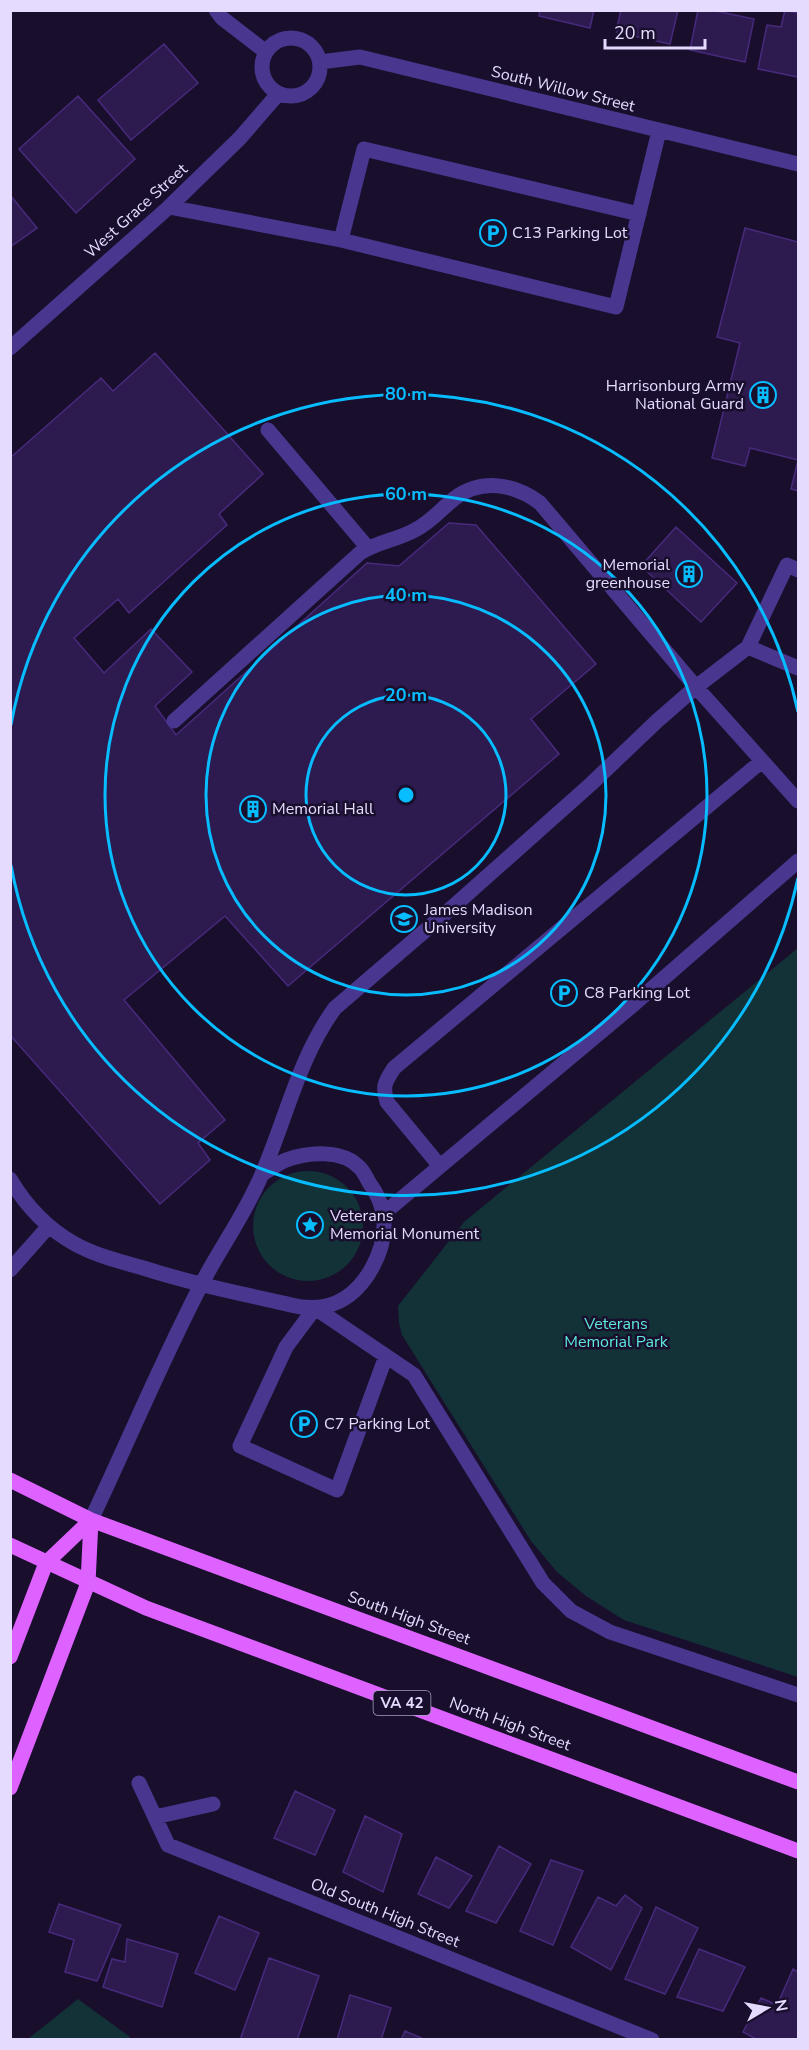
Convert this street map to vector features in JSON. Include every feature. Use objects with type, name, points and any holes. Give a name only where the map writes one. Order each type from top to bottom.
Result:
[{"type":"main road","name":"South High Street","points":[[10,1480],[91,1520],[798,1782]]},
{"type":"main road","points":[[10,1657],[46,1563],[91,1520]]},
{"type":"main road","points":[[10,1788],[88,1582],[91,1520]]},
{"type":"main road","name":"North High Street","points":[[10,1545],[146,1608],[798,1851]]},
{"type":"street","points":[[216,10],[222,18],[266,52]]},
{"type":"street","points":[[281,39],[301,40],[310,45],[320,62],[317,80],[305,93],[296,96],[278,94],[265,81],[262,72],[266,52],[272,44],[281,39]]},
{"type":"street","name":"South Willow Street","points":[[320,62],[360,57],[798,164]]},
{"type":"street","name":"West Grace Street","points":[[10,348],[169,207],[240,138],[278,94]]},
{"type":"street","points":[[169,207],[341,240],[616,307],[659,131]]},
{"type":"street","points":[[341,240],[364,149],[639,214]]},
{"type":"street","points":[[268,430],[368,548]]},
{"type":"street","points":[[174,721],[360,553],[413,532],[468,490],[495,485],[513,487],[540,504],[553,518],[696,687],[798,801]]},
{"type":"street","points":[[91,1520],[163,1361],[201,1285],[262,1174],[281,1120],[321,1027],[335,1008],[591,784],[657,721],[748,647],[787,565],[798,570]]},
{"type":"street","points":[[748,647],[798,668]]},
{"type":"street","points":[[439,1166],[387,1102],[384,1092],[385,1081],[394,1068],[762,761]]},
{"type":"street","points":[[383,1214],[633,1005],[798,861]]},
{"type":"street","points":[[10,1179],[29,1205],[50,1226],[74,1243],[101,1255],[201,1285],[301,1307],[315,1308],[332,1304],[352,1293],[372,1268],[382,1241],[383,1214],[375,1190],[360,1167],[344,1157],[323,1154],[302,1156],[285,1161],[262,1174]]},
{"type":"street","points":[[10,1270],[50,1226]]},
{"type":"street","points":[[315,1308],[414,1375],[543,1583],[571,1611],[610,1632],[798,1695]]},
{"type":"street","points":[[315,1308],[286,1347],[240,1446],[337,1490],[386,1356]]},
{"type":"street","name":"Old South High Street","points":[[139,1783],[168,1845],[652,2040]]},
{"type":"street","points":[[155,1817],[213,1804]]},
{"type":"green space","name":"Veterans Memorial Park","points":[[798,948],[798,1677],[624,1620],[586,1596],[557,1572],[531,1541],[402,1335],[398,1306],[464,1222]]},
{"type":"green space","points":[[308,1171],[329,1175],[347,1187],[359,1205],[363,1226],[359,1247],[347,1265],[329,1277],[308,1281],[287,1277],[269,1265],[257,1247],[253,1226],[257,1205],[269,1187],[287,1175]]},
{"type":"green space","points":[[78,1999],[130,2037],[127,2040],[28,2039]]},
{"type":"building","points":[[540,10],[594,10],[590,28],[539,16]]},
{"type":"building","points":[[621,10],[678,10],[670,44],[616,32]]},
{"type":"building","points":[[698,10],[711,10],[754,19],[745,62],[690,50]]},
{"type":"building","points":[[785,10],[798,13],[798,77],[758,69],[767,25],[781,27]]},
{"type":"building","points":[[164,44],[198,83],[131,140],[98,100]]},
{"type":"building","points":[[78,96],[135,159],[76,213],[19,149]]},
{"type":"building","points":[[10,195],[37,228],[10,247]]},
{"type":"building","name":"Harrisonburg Army National Guard","points":[[745,228],[798,242],[798,460],[750,448],[745,466],[712,458],[740,343],[717,337]]},
{"type":"building","name":"Memorial Hall","points":[[155,353],[263,474],[219,514],[227,525],[129,613],[118,599],[74,638],[104,673],[151,629],[192,672],[155,706],[176,735],[367,563],[399,566],[449,523],[476,525],[596,664],[531,719],[559,754],[288,986],[225,916],[124,1000],[225,1120],[198,1143],[210,1160],[160,1204],[10,1035],[10,458],[101,378],[113,391]]},
{"type":"building","points":[[798,460],[798,491],[791,489]]},
{"type":"building","name":"Memorial greenhouse","points":[[676,527],[737,583],[701,622],[641,566]]},
{"type":"building","points":[[295,1791],[335,1810],[315,1855],[274,1838]]},
{"type":"building","points":[[365,1816],[402,1834],[383,1892],[343,1872]]},
{"type":"building","points":[[499,1846],[531,1864],[496,1923],[466,1911]]},
{"type":"building","points":[[436,1857],[472,1876],[449,1908],[418,1894]]},
{"type":"building","points":[[551,1860],[583,1871],[553,1945],[520,1931]]},
{"type":"building","points":[[625,1895],[642,1908],[611,1970],[571,1947],[598,1897],[616,1906]]},
{"type":"building","points":[[59,1904],[121,1925],[97,1981],[65,1972],[74,1940],[49,1932]]},
{"type":"building","points":[[656,1907],[698,1928],[665,1994],[625,1979]]},
{"type":"building","points":[[219,1916],[259,1933],[235,1990],[195,1973]]},
{"type":"building","points":[[127,1939],[178,1954],[162,2007],[103,1987],[112,1959],[125,1962]]},
{"type":"building","points":[[699,1949],[745,1967],[723,2011],[677,1997]]},
{"type":"building","points":[[269,1958],[319,1976],[297,2040],[240,2040]]},
{"type":"building","points":[[793,1969],[798,1972],[798,2040],[758,2040],[743,2032],[761,1998],[777,2005]]},
{"type":"building","points":[[350,1995],[391,2008],[381,2040],[337,2040]]},
{"type":"building","points":[[405,2031],[426,2040],[401,2040]]},
{"type":"place","name":"C13 Parking Lot","points":[[493,233]]},
{"type":"place","name":"Harrisonburg Army National Guard","points":[[763,395]]},
{"type":"place","name":"Memorial greenhouse","points":[[689,574]]},
{"type":"place","name":"Memorial Hall","points":[[253,809]]},
{"type":"place","name":"James Madison University","points":[[404,919]]},
{"type":"place","name":"C8 Parking Lot","points":[[564,993]]},
{"type":"place","name":"Veterans Memorial Monument","points":[[310,1225]]},
{"type":"place","name":"C7 Parking Lot","points":[[304,1424]]}]
